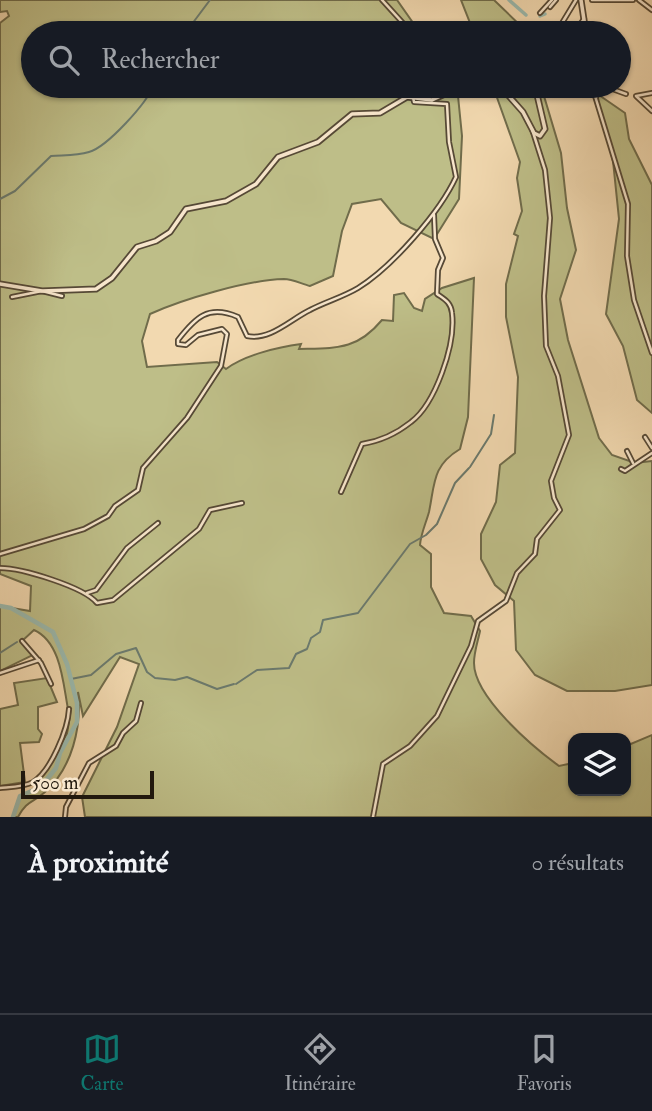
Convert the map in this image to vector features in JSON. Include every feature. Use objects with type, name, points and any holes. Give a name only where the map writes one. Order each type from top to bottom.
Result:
[{"type":"street","points":[[382,0],[401,21]]},
{"type":"street","points":[[543,0],[552,3]]},
{"type":"street","points":[[579,0],[584,19]]},
{"type":"street","points":[[564,21],[579,0]]},
{"type":"street","points":[[592,0],[633,0]]},
{"type":"street","points":[[639,0],[652,10]]},
{"type":"street","points":[[540,13],[552,3]]},
{"type":"street","points":[[652,93],[636,97],[652,111]]},
{"type":"street","points":[[12,297],[42,291],[96,289],[115,274],[136,247],[156,241],[170,232],[187,209],[226,201],[256,184],[278,157],[318,142],[352,114],[380,113],[408,98]]},
{"type":"street","points":[[0,554],[84,529],[108,516],[115,506],[138,490],[143,468],[187,418],[224,360],[227,334],[222,329],[198,335],[186,345],[178,344],[178,340],[197,317],[220,312],[233,315],[238,317],[247,336],[252,337],[276,331],[310,309],[367,282],[434,215],[456,177],[454,151],[449,142],[447,104],[414,102],[413,98]]},
{"type":"street","points":[[419,98],[436,98]]},
{"type":"street","points":[[373,817],[383,764],[410,746],[437,716],[473,640],[478,621],[506,601],[517,573],[536,554],[537,539],[561,509],[554,498],[551,481],[569,435],[558,376],[546,346],[544,296],[551,218],[545,170],[536,138],[523,111],[511,98]]},
{"type":"street","points":[[536,138],[542,136],[545,129],[538,98]]},
{"type":"street","points":[[596,98],[628,204],[627,256],[634,300],[652,353]]},
{"type":"street","points":[[341,492],[362,444],[380,442],[422,412],[437,385],[447,357],[452,311],[445,298],[437,294],[438,270],[443,258],[435,239],[434,215]]},
{"type":"street","points":[[0,284],[62,296]]},
{"type":"street","points":[[645,438],[652,447]]},
{"type":"street","points":[[627,450],[634,464]]},
{"type":"street","points":[[621,469],[625,471],[652,453]]},
{"type":"street","points":[[0,568],[58,582],[87,593],[96,603],[113,600],[199,529],[204,516],[214,507],[242,503]]},
{"type":"street","points":[[87,593],[96,590],[127,548],[158,523]]},
{"type":"street","points":[[22,641],[39,660],[51,684]]},
{"type":"street","points":[[0,673],[39,660]]},
{"type":"street","points":[[65,817],[66,806],[89,763],[116,747],[123,733],[136,721],[141,703]]},
{"type":"street","points":[[0,788],[30,784],[40,776],[68,727],[69,709]]},
{"type":"green space","points":[[0,0],[397,0],[412,21],[21,21],[21,98],[458,98],[462,136],[459,199],[434,239],[401,223],[381,199],[352,204],[342,231],[333,276],[310,286],[284,279],[253,283],[197,297],[150,314],[142,341],[147,367],[217,362],[226,369],[252,356],[282,347],[301,344],[299,349],[345,345],[364,337],[382,320],[393,321],[394,295],[404,293],[414,308],[422,311],[425,299],[442,288],[474,278],[468,417],[460,449],[444,462],[436,476],[420,545],[431,554],[431,587],[444,613],[471,616],[480,631],[474,663],[484,691],[507,720],[548,758],[559,766],[568,764],[568,796],[631,796],[631,744],[652,735],[652,817],[85,817],[82,797],[117,727],[139,664],[120,657],[83,716],[78,692],[76,733],[62,771],[45,792],[27,805],[18,817],[13,817],[20,796],[40,787],[37,783],[67,734],[71,709],[68,709],[55,653],[43,636],[34,630],[22,641],[33,655],[0,671],[0,606],[30,611],[31,586],[0,574],[0,23],[9,16],[7,11],[0,12]]},
{"type":"green space","points":[[461,0],[494,0],[516,21],[469,21]]},
{"type":"green space","points":[[497,98],[545,98],[561,153],[567,208],[576,250],[560,299],[568,340],[599,438],[612,455],[635,463],[652,461],[652,685],[615,691],[567,691],[535,675],[516,650],[514,601],[495,585],[481,559],[481,534],[496,502],[500,465],[515,453],[518,377],[506,317],[506,284],[518,236],[514,234],[522,211],[517,178],[520,162]]},
{"type":"green space","points":[[597,98],[603,98],[625,113],[629,139],[652,185],[652,413],[637,400],[623,346],[606,314],[619,219],[613,161]]},
{"type":"green space","points":[[47,678],[57,702],[38,707],[38,729],[42,734],[39,742],[20,743],[25,782],[0,786],[0,709],[18,705],[14,683]]},
{"type":"waterway","points":[[194,21],[210,0]]},
{"type":"waterway","points":[[509,0],[526,15]]},
{"type":"waterway","points":[[540,16],[545,14]]},
{"type":"waterway","points":[[0,199],[15,191],[51,156],[89,152],[106,142],[146,98]]},
{"type":"waterway","points":[[470,467],[491,434],[494,415]]},
{"type":"waterway","points":[[236,684],[257,670],[289,668],[296,654],[307,649],[311,638],[320,632],[323,620],[358,613],[410,544],[426,535],[437,524],[455,483],[469,468]]},
{"type":"waterway","points":[[0,606],[11,608],[53,632],[67,664],[77,703],[77,722],[60,753],[56,768],[41,787],[20,796],[13,817]]},
{"type":"waterway","points":[[0,653],[17,642]]},
{"type":"waterway","points":[[71,679],[91,675],[116,654],[136,648],[147,672],[155,678],[175,680],[187,677],[217,689],[234,684]]}]
